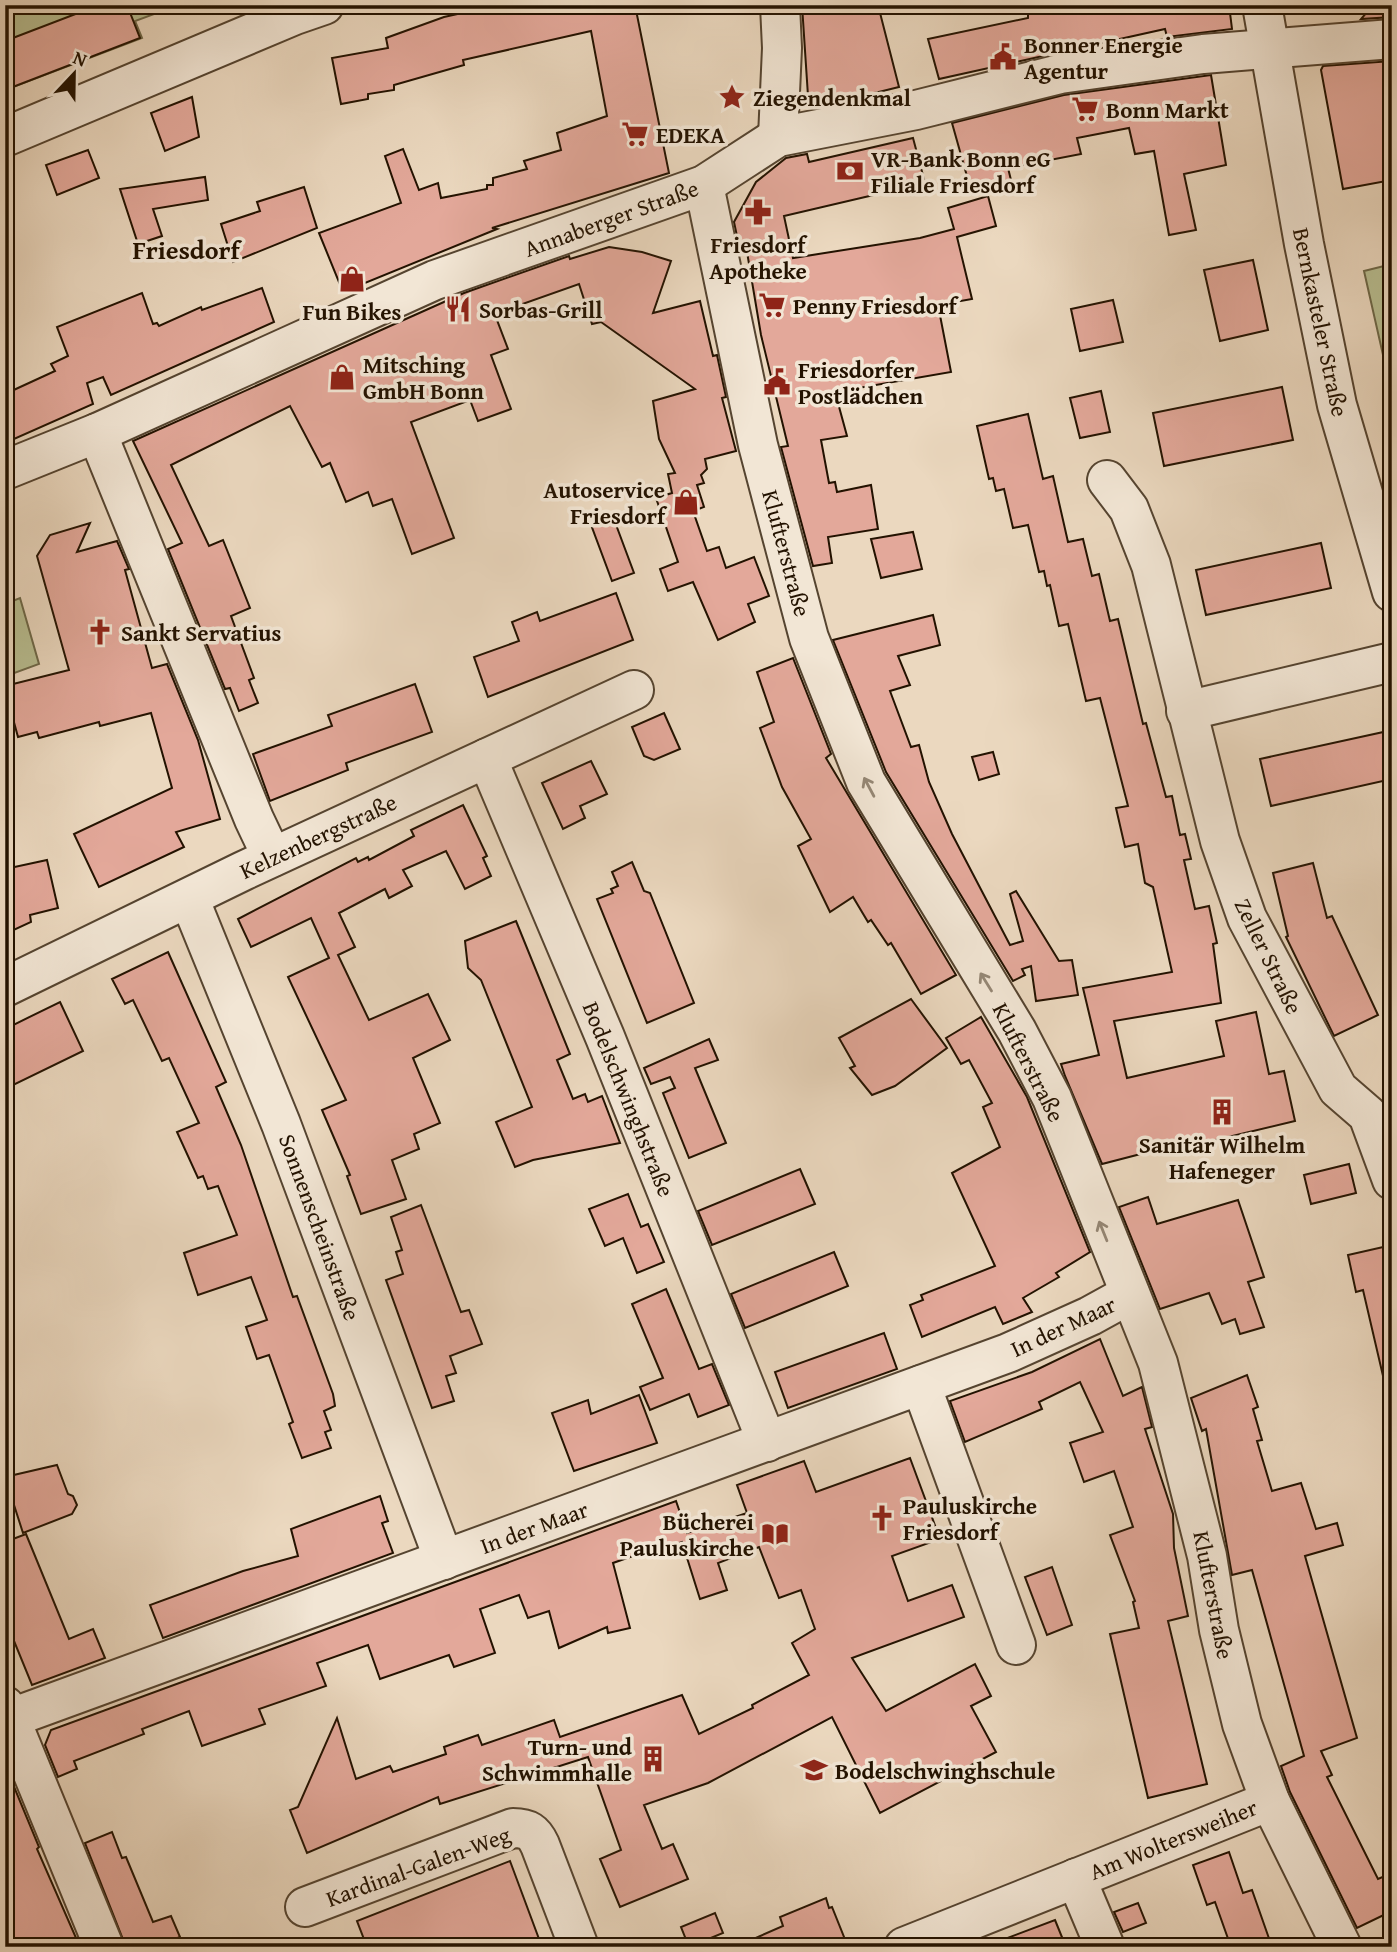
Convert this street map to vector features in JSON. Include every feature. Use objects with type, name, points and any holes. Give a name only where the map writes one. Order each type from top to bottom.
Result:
[{"type":"street","points":[[5,137],[324,5]]},
{"type":"street","points":[[778,137],[782,48],[780,5]]},
{"type":"street","name":"Bernkasteler Straße","points":[[1262,5],[1267,47],[1337,405],[1392,592]]},
{"type":"street","name":"Annaberger Straße","points":[[5,470],[97,433],[435,280],[704,185],[778,137],[916,110],[1060,74],[1267,47],[1392,38]]},
{"type":"street","name":"Klufterstraße","points":[[704,185],[722,282],[765,468],[809,638],[866,782],[1017,1031],[1052,1098],[1158,1363],[1208,1556],[1219,1630],[1242,1724],[1270,1801],[1342,1947]]},
{"type":"street","points":[[97,433],[254,819],[272,857]]},
{"type":"street","name":"Zeller Straße","points":[[1107,480],[1129,509],[1151,565],[1220,841],[1247,918],[1338,1089],[1368,1115],[1392,1180]]},
{"type":"street","points":[[1186,711],[1392,662]]},
{"type":"street","name":"Kelzenbergstraße","points":[[5,987],[272,857],[634,690]]},
{"type":"street","name":"Bodelschwinghstraße","points":[[487,758],[604,1037],[767,1442]]},
{"type":"street","name":"Sonnenscheinstraße","points":[[189,898],[281,1124],[444,1560]]},
{"type":"street","name":"In der Maar","points":[[8,1712],[444,1560],[1008,1353],[1130,1294]]},
{"type":"street","points":[[921,1385],[1016,1645]]},
{"type":"street","points":[[8,1712],[104,1947]]},
{"type":"street","name":"Am Woltersweiher","points":[[914,1945],[1270,1801]]},
{"type":"street","name":"Kardinal-Galen-Weg","points":[[305,1907],[446,1852],[513,1828],[524,1828],[536,1835],[579,1947]]},
{"type":"street","name":"Am Woltersweiher","points":[[1076,1878],[1105,1947]]},
{"type":"green space","points":[[5,5],[154,5],[157,13],[135,21],[142,38],[5,90]]},
{"type":"green space","points":[[1392,264],[1392,354],[1383,355],[1364,271]]},
{"type":"green space","points":[[20,598],[39,664],[9,675],[5,660],[5,604]]},
{"type":"building","points":[[99,5],[127,5],[140,38],[5,90],[5,41]]},
{"type":"building","points":[[498,5],[635,5],[669,173],[492,228],[497,229],[343,292],[319,233],[401,203],[385,156],[403,149],[419,190],[438,183],[441,198],[487,189],[487,185],[493,185],[493,178],[527,169],[524,161],[561,150],[557,133],[607,116],[591,31],[463,60],[464,65],[394,85],[394,90],[368,94],[368,99],[341,104],[332,58],[388,48],[386,38],[444,17]]},
{"type":"building","points":[[802,5],[878,5],[899,87],[822,106],[808,96]]},
{"type":"building","points":[[1088,5],[1229,5],[1232,29],[1167,37],[1165,29],[939,79],[928,39],[1028,18],[1028,14]]},
{"type":"building","points":[[1373,5],[1390,5],[1392,17],[1361,19]]},
{"type":"building","points":[[1392,61],[1392,180],[1343,189],[1321,70],[1323,66]]},
{"type":"building","points":[[1211,75],[1226,165],[1184,174],[1196,230],[1169,235],[1154,151],[1135,154],[1129,128],[1077,138],[1081,154],[1008,168],[1012,184],[972,194],[952,123],[1064,95]]},
{"type":"building","points":[[192,97],[199,137],[165,151],[151,113]]},
{"type":"building","points":[[913,138],[925,183],[784,216],[793,258],[920,238],[954,229],[948,208],[988,196],[996,226],[957,237],[972,299],[938,305],[951,372],[835,392],[847,436],[821,440],[829,483],[835,482],[837,492],[871,485],[878,529],[828,537],[832,563],[813,566],[781,447],[788,446],[761,335],[746,246],[738,241],[734,222],[756,182],[786,158],[807,154],[809,162]]},
{"type":"building","points":[[88,150],[99,178],[57,195],[46,165]]},
{"type":"building","points":[[205,177],[208,200],[153,209],[162,236],[138,244],[120,189]]},
{"type":"building","points":[[304,187],[317,228],[233,262],[221,224],[260,211],[257,202]]},
{"type":"building","points":[[609,247],[642,252],[671,261],[653,313],[700,301],[713,356],[717,355],[726,397],[722,398],[736,451],[705,459],[707,469],[701,475],[704,483],[697,485],[704,507],[693,511],[707,551],[719,547],[726,568],[754,557],[769,596],[748,604],[755,622],[718,640],[693,582],[668,591],[660,569],[678,562],[656,498],[672,493],[668,474],[675,473],[659,439],[653,401],[695,389],[601,322],[592,324],[579,284],[511,308],[514,314],[497,320],[508,349],[491,355],[511,409],[478,421],[470,400],[411,422],[454,538],[412,554],[392,499],[373,506],[368,492],[346,502],[330,463],[322,467],[290,406],[171,465],[209,546],[223,540],[250,608],[231,616],[254,678],[249,680],[258,703],[239,711],[230,688],[225,689],[168,549],[182,543],[133,441],[464,293],[569,256],[570,259]]},
{"type":"building","points":[[1253,260],[1268,330],[1220,341],[1204,270]]},
{"type":"building","points":[[262,288],[274,322],[111,395],[103,377],[87,383],[93,404],[5,443],[5,394],[55,371],[51,364],[68,356],[57,327],[142,293],[153,324],[157,323],[159,326],[201,307],[202,310]]},
{"type":"building","points":[[1113,300],[1123,342],[1080,351],[1071,309]]},
{"type":"building","points":[[1282,387],[1293,440],[1164,466],[1153,413]]},
{"type":"building","points":[[1101,391],[1110,432],[1080,438],[1070,398]]},
{"type":"building","points":[[1028,414],[1043,479],[1053,476],[1068,542],[1083,539],[1092,576],[1099,574],[1110,621],[1118,619],[1143,724],[1146,723],[1166,797],[1172,796],[1180,835],[1185,834],[1191,859],[1184,860],[1195,909],[1209,906],[1217,943],[1213,944],[1221,1003],[1114,1021],[1127,1078],[1224,1056],[1216,1021],[1256,1012],[1269,1074],[1284,1071],[1295,1121],[1102,1164],[1065,1076],[1061,1064],[1099,1055],[1083,988],[1172,972],[1153,887],[1145,883],[1138,844],[1125,847],[1116,808],[1128,806],[1100,698],[1086,701],[1068,624],[1059,626],[1050,585],[1047,586],[1044,571],[1039,572],[1028,525],[1013,528],[1004,489],[996,491],[993,478],[989,479],[977,426]]},
{"type":"building","points":[[612,514],[634,573],[612,581],[590,522]]},
{"type":"building","points":[[90,523],[77,552],[117,541],[129,569],[125,570],[152,668],[167,664],[198,740],[220,819],[176,832],[184,847],[99,887],[74,834],[172,788],[151,713],[100,726],[99,722],[39,738],[37,732],[18,737],[12,715],[5,717],[5,686],[69,670],[37,556],[50,535]]},
{"type":"building","points":[[913,532],[922,569],[881,578],[871,539]]},
{"type":"building","points":[[1321,543],[1331,588],[1206,615],[1196,570]]},
{"type":"building","points":[[616,593],[633,640],[488,697],[474,657],[519,641],[512,622],[537,612],[540,621]]},
{"type":"building","points":[[933,615],[940,645],[898,656],[910,685],[890,691],[911,747],[919,745],[929,782],[952,834],[1010,945],[1023,941],[1010,894],[1016,891],[1059,961],[1072,960],[1078,995],[1036,1001],[1031,966],[1022,969],[1025,975],[1013,981],[886,772],[833,640]]},
{"type":"building","points":[[793,658],[831,754],[826,758],[956,975],[921,994],[891,943],[888,945],[871,920],[868,922],[853,897],[830,912],[798,846],[811,839],[782,787],[760,728],[774,722],[757,672]]},
{"type":"building","points":[[415,684],[432,732],[346,763],[348,770],[270,801],[253,754],[332,726],[328,715]]},
{"type":"building","points":[[664,713],[680,749],[654,760],[644,756],[632,727]]},
{"type":"building","points":[[1388,731],[1392,749],[1392,779],[1271,806],[1260,759]]},
{"type":"building","points":[[993,752],[999,774],[979,780],[972,757]]},
{"type":"building","points":[[591,761],[607,794],[580,806],[585,818],[563,829],[542,783]]},
{"type":"building","points":[[463,805],[487,856],[483,858],[491,876],[465,889],[446,851],[403,870],[412,886],[389,898],[385,889],[339,913],[355,947],[338,955],[369,1020],[428,994],[450,1040],[413,1058],[440,1123],[414,1134],[419,1149],[392,1160],[406,1199],[361,1214],[347,1176],[350,1175],[322,1110],[346,1100],[288,977],[329,958],[311,918],[251,947],[238,919],[356,858],[358,862],[368,857],[369,860],[414,836],[411,830]]},
{"type":"building","points":[[47,860],[58,908],[30,915],[31,922],[5,934],[5,869]]},
{"type":"building","points":[[632,862],[644,891],[650,893],[694,1003],[647,1023],[597,899],[613,893],[611,889],[618,886],[612,872]]},
{"type":"building","points":[[1313,863],[1327,918],[1332,916],[1378,1015],[1334,1036],[1286,937],[1288,936],[1273,873]]},
{"type":"building","points":[[516,921],[570,1054],[557,1060],[573,1099],[585,1094],[588,1102],[602,1096],[620,1143],[533,1160],[515,1167],[496,1122],[532,1107],[481,980],[468,968],[465,941]]},
{"type":"building","points":[[168,952],[226,1082],[216,1087],[241,1145],[293,1297],[297,1296],[333,1394],[335,1406],[324,1411],[331,1430],[325,1432],[331,1448],[302,1458],[289,1424],[293,1422],[269,1355],[257,1359],[246,1327],[267,1320],[251,1277],[198,1295],[184,1253],[237,1235],[218,1186],[208,1189],[203,1176],[198,1178],[177,1132],[199,1123],[169,1058],[162,1061],[133,1000],[125,1004],[112,979]]},
{"type":"building","points":[[911,999],[947,1048],[895,1086],[872,1095],[850,1068],[855,1066],[839,1038]]},
{"type":"building","points":[[60,1002],[83,1051],[5,1089],[5,1029]]},
{"type":"building","points":[[981,1017],[1027,1097],[1090,1252],[1056,1273],[1059,1277],[1023,1298],[1032,1312],[1003,1324],[995,1307],[922,1337],[910,1305],[923,1300],[921,1295],[995,1266],[952,1173],[1000,1147],[983,1107],[992,1103],[969,1060],[961,1064],[946,1038]]},
{"type":"building","points":[[709,1039],[718,1060],[695,1068],[726,1143],[689,1158],[663,1093],[675,1088],[670,1077],[651,1084],[644,1068]]},
{"type":"building","points":[[1349,1164],[1356,1193],[1311,1204],[1304,1175]]},
{"type":"building","points":[[800,1169],[815,1204],[712,1245],[698,1211]]},
{"type":"building","points":[[628,1194],[641,1227],[648,1224],[664,1262],[637,1273],[623,1238],[605,1246],[589,1209]]},
{"type":"building","points":[[1148,1197],[1157,1224],[1238,1200],[1264,1277],[1248,1282],[1264,1327],[1240,1334],[1235,1319],[1222,1324],[1209,1293],[1160,1309],[1119,1207]]},
{"type":"building","points":[[421,1205],[461,1312],[469,1310],[482,1344],[450,1356],[456,1373],[446,1376],[454,1401],[432,1408],[386,1280],[403,1274],[396,1252],[402,1250],[391,1217]]},
{"type":"building","points":[[1392,1245],[1392,1375],[1383,1376],[1363,1290],[1356,1292],[1348,1255]]},
{"type":"building","points":[[834,1252],[848,1286],[745,1328],[731,1294]]},
{"type":"building","points":[[666,1289],[699,1369],[712,1364],[729,1405],[698,1417],[689,1394],[650,1410],[640,1387],[663,1378],[632,1304]]},
{"type":"building","points":[[884,1333],[897,1369],[788,1408],[775,1372]]},
{"type":"building","points":[[1100,1339],[1123,1396],[1142,1387],[1152,1427],[1145,1429],[1173,1514],[1174,1548],[1188,1616],[1168,1621],[1207,1784],[1148,1798],[1110,1634],[1139,1628],[1133,1602],[1135,1601],[1110,1535],[1133,1527],[1114,1471],[1084,1482],[1070,1443],[1103,1432],[1080,1382],[1039,1402],[1042,1409],[965,1442],[950,1401],[1032,1372]]},
{"type":"building","points":[[1247,1375],[1258,1407],[1253,1409],[1262,1440],[1257,1441],[1272,1491],[1301,1483],[1316,1529],[1337,1523],[1343,1545],[1305,1556],[1357,1738],[1321,1751],[1332,1775],[1327,1777],[1378,1879],[1392,1873],[1392,1911],[1357,1928],[1290,1792],[1281,1766],[1304,1756],[1252,1570],[1232,1575],[1206,1429],[1202,1431],[1191,1398]]},
{"type":"building","points":[[639,1395],[657,1443],[574,1471],[552,1413],[588,1400],[591,1414]]},
{"type":"building","points":[[910,1458],[940,1539],[892,1556],[908,1601],[952,1585],[964,1617],[852,1658],[886,1711],[975,1664],[991,1696],[971,1706],[996,1752],[880,1813],[832,1717],[708,1783],[644,1805],[662,1849],[673,1844],[688,1879],[620,1907],[600,1859],[621,1850],[588,1757],[440,1804],[438,1797],[307,1853],[290,1810],[298,1807],[337,1718],[356,1779],[390,1766],[393,1772],[446,1754],[444,1747],[478,1735],[482,1745],[554,1720],[560,1737],[682,1695],[699,1734],[753,1708],[752,1705],[809,1675],[792,1643],[815,1629],[801,1590],[779,1598],[759,1547],[718,1563],[727,1590],[700,1599],[682,1542],[665,1548],[664,1545],[613,1563],[630,1628],[608,1633],[607,1627],[559,1648],[549,1611],[528,1618],[519,1595],[480,1609],[495,1653],[454,1667],[449,1655],[380,1679],[368,1645],[317,1663],[326,1686],[259,1709],[265,1724],[202,1746],[189,1711],[142,1729],[144,1734],[74,1761],[77,1769],[58,1777],[45,1745],[51,1730],[676,1501],[687,1533],[747,1513],[737,1485],[804,1461],[816,1492]]},
{"type":"building","points":[[57,1465],[68,1494],[73,1496],[77,1505],[72,1514],[23,1533],[5,1477]]},
{"type":"building","points":[[380,1496],[388,1521],[382,1523],[393,1553],[163,1638],[150,1605],[243,1571],[298,1556],[291,1529]]},
{"type":"building","points":[[26,1534],[69,1639],[93,1629],[105,1658],[32,1685],[5,1619],[5,1542]]},
{"type":"building","points":[[1052,1567],[1072,1625],[1047,1635],[1025,1577]]},
{"type":"building","points":[[5,1765],[39,1847],[37,1849],[80,1947],[5,1947]]},
{"type":"building","points":[[112,1832],[122,1858],[126,1857],[153,1922],[171,1916],[180,1937],[155,1947],[126,1947],[85,1843]]},
{"type":"building","points":[[1229,1852],[1243,1893],[1252,1890],[1272,1947],[1231,1947],[1215,1902],[1207,1905],[1193,1865]]},
{"type":"building","points":[[510,1861],[542,1947],[367,1947],[357,1921]]},
{"type":"building","points":[[826,1898],[846,1942],[833,1947],[735,1947],[783,1926],[780,1917]]},
{"type":"building","points":[[1138,1903],[1146,1923],[1123,1932],[1114,1912]]},
{"type":"building","points":[[715,1913],[723,1933],[689,1947],[681,1927]]},
{"type":"building","points":[[1055,1920],[1066,1947],[989,1947],[989,1945]]},
{"type":"place","name":"Bonner Energie Agentur","points":[[1003,57]]},
{"type":"place","name":"Ziegendenkmal","points":[[732,97]]},
{"type":"place","name":"Bonn Markt","points":[[1085,109]]},
{"type":"place","name":"EDEKA","points":[[635,134]]},
{"type":"place","name":"VR-Bank Bonn eG Filiale Friesdorf","points":[[850,171]]},
{"type":"place","name":"Friesdorf Apotheke","points":[[758,212]]},
{"type":"place","name":"Fun Bikes","points":[[352,279]]},
{"type":"place","name":"Penny Friesdorf","points":[[772,305]]},
{"type":"place","name":"Sorbas-Grill","points":[[458,309]]},
{"type":"place","name":"Mitsching GmbH Bonn","points":[[342,377]]},
{"type":"place","name":"Friesdorfer Postlädchen","points":[[777,382]]},
{"type":"place","name":"Autoservice Friesdorf","points":[[686,502]]},
{"type":"place","name":"Sankt Servatius","points":[[100,632]]},
{"type":"place","name":"Sanitär Wilhelm Hafeneger","points":[[1222,1112]]},
{"type":"place","name":"Pauluskirche Friesdorf","points":[[882,1518]]},
{"type":"place","name":"Bücherei Pauluskirche","points":[[775,1534]]},
{"type":"place","name":"Turn- und Schwimmhalle","points":[[653,1759]]},
{"type":"place","name":"Bodelschwinghschule","points":[[814,1770]]},
{"type":"district","name":"Friesdorf","points":[[186,249]]}]
